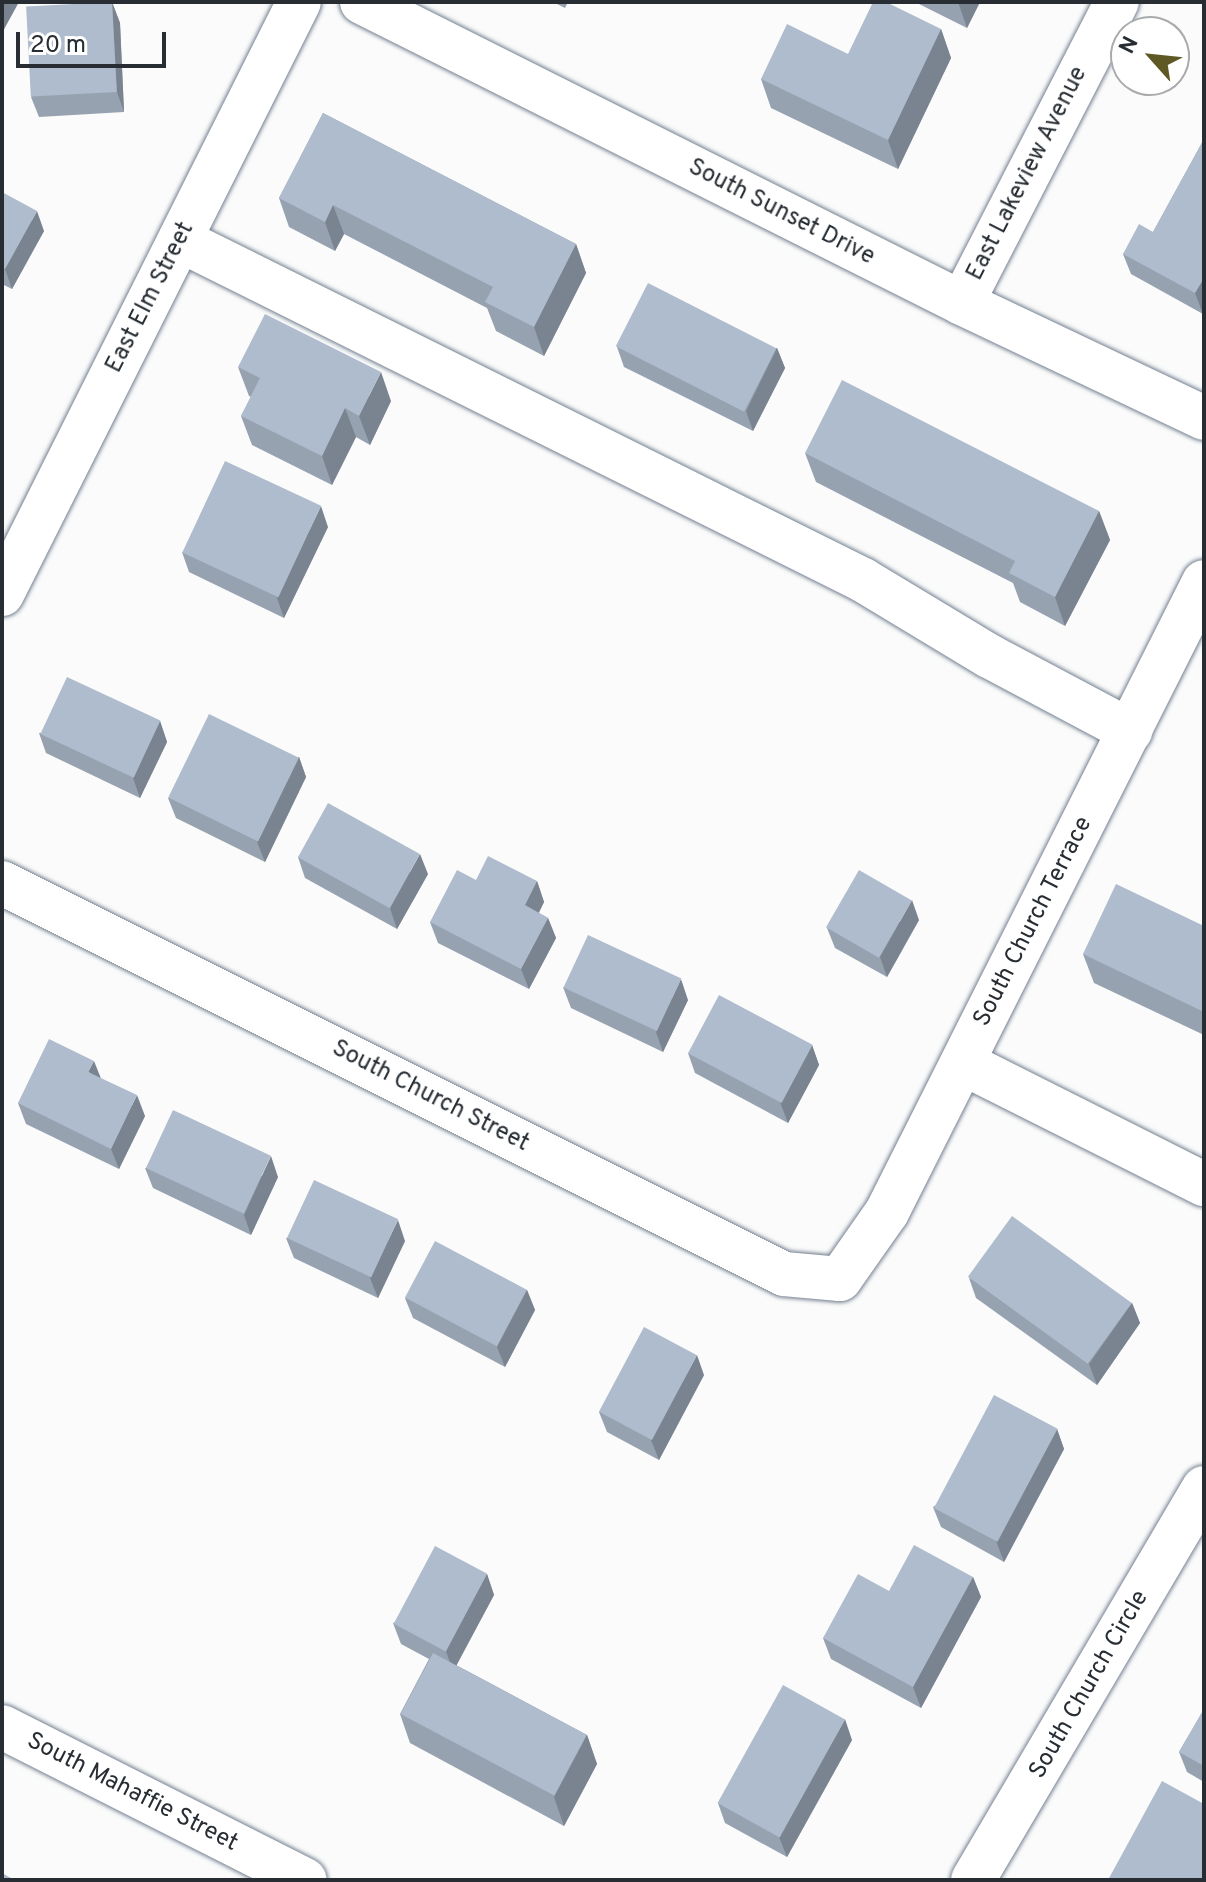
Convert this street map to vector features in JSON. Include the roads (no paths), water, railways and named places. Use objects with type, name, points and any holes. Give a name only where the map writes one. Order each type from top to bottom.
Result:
[{"type":"street","name":"East Elm Street","points":[[2,594],[299,2]]},
{"type":"street","name":"South Sunset Drive","points":[[362,2],[962,303],[1204,418]]},
{"type":"street","name":"East Lakeview Avenue","points":[[962,303],[1117,2]]},
{"type":"street","points":[[180,240],[863,580],[989,656],[1130,731]]},
{"type":"street","name":"South Church Terrace","points":[[855,1257],[887,1212],[1204,582]]},
{"type":"street","name":"South Church Street","points":[[2,883],[784,1274],[840,1279],[855,1257]]},
{"type":"street","points":[[963,1063],[1204,1184]]},
{"type":"street","name":"South Church Circle","points":[[973,1880],[1204,1488]]},
{"type":"street","name":"South Mahaffie Street","points":[[2,1727],[305,1880]]}]
